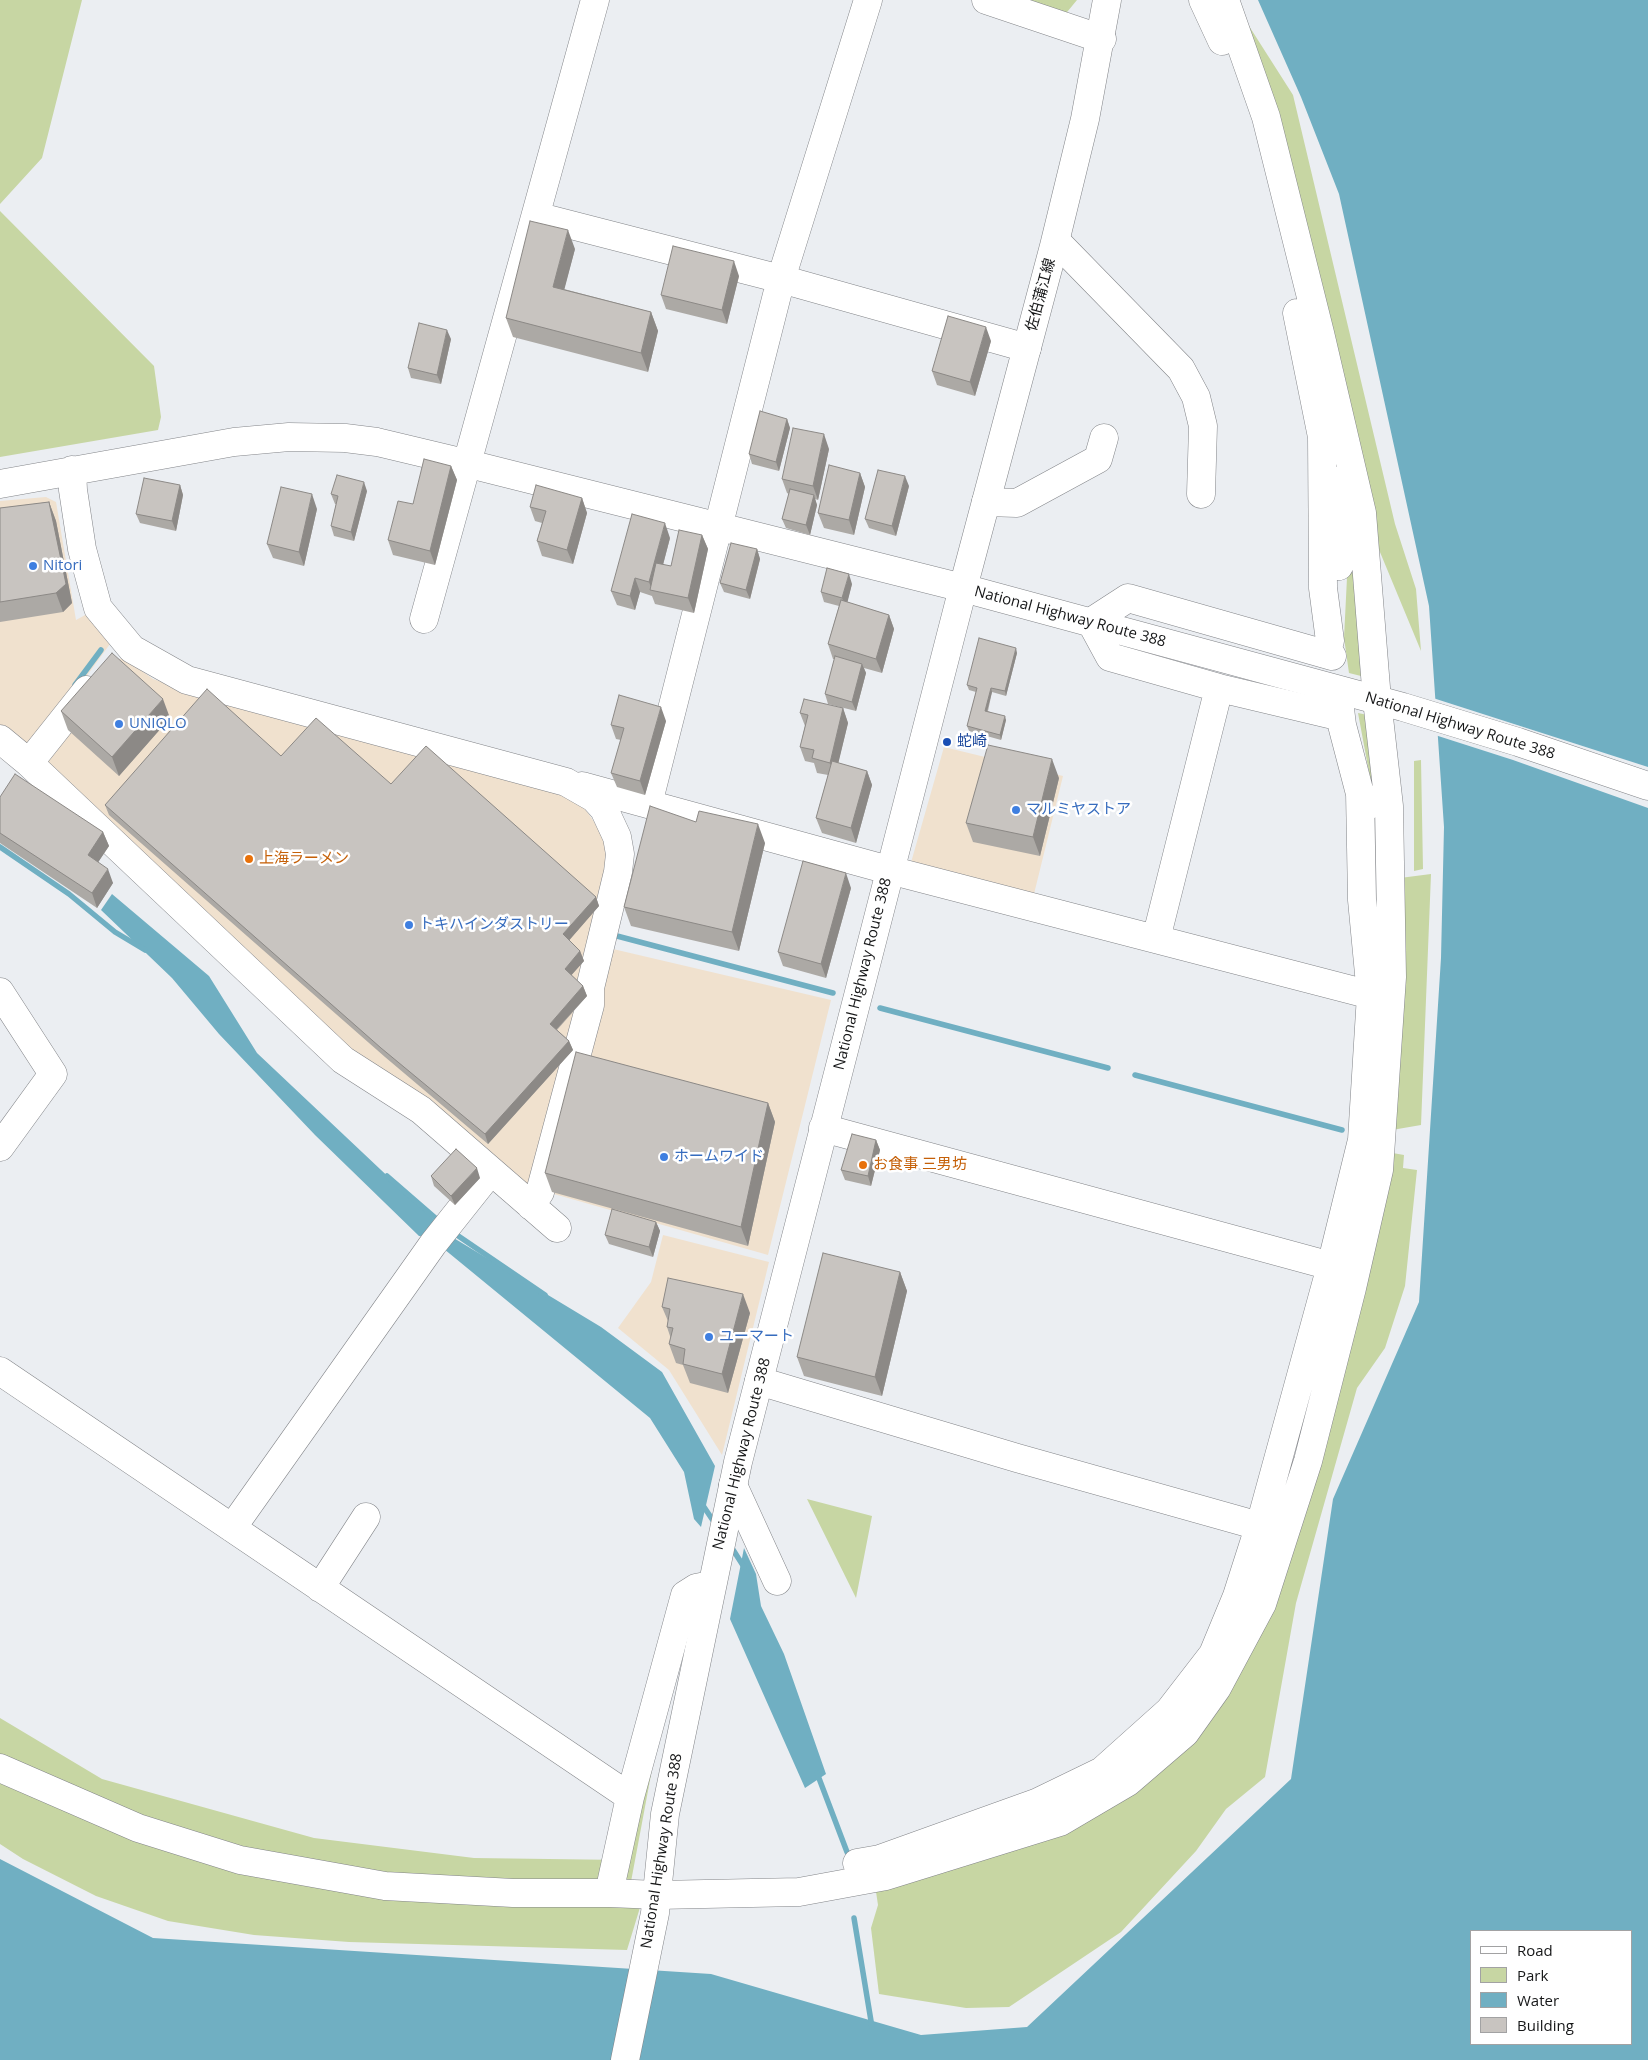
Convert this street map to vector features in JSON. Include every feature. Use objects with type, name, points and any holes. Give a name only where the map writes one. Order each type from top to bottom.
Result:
[{"type":"main road","points":[[424,619],[465,463],[536,216],[595,0]]},
{"type":"main road","points":[[648,804],[781,279],[868,0]]},
{"type":"main road","points":[[986,0],[1102,39]]},
{"type":"main road","name":"佐伯蒲江線","points":[[963,588],[1056,241],[1102,39],[1107,0]]},
{"type":"main road","points":[[1203,0],[1244,93],[1290,274],[1322,437],[1323,588],[1332,656]]},
{"type":"main road","points":[[0,1768],[138,1828],[240,1860],[385,1886],[513,1893],[608,1893],[656,1904],[724,1894],[799,1892],[886,1876],[1060,1822],[1128,1782],[1184,1733],[1217,1688],[1262,1604],[1308,1461],[1352,1288],[1379,1170],[1392,977],[1390,704],[1362,513],[1320,333],[1266,117],[1225,0]]},
{"type":"main road","points":[[536,216],[781,279],[1027,348]]},
{"type":"main road","points":[[1056,241],[1181,369],[1196,397],[1203,426],[1201,494]]},
{"type":"main road","points":[[0,484],[200,446],[289,437],[345,438],[377,442],[465,463],[963,588]]},
{"type":"main road","points":[[986,502],[1017,503],[1098,459],[1104,438]]},
{"type":"main road","points":[[1332,656],[1348,451]]},
{"type":"main road","points":[[72,470],[73,490],[82,549],[98,608],[132,649],[187,680],[889,870],[1371,996]]},
{"type":"main road","name":"National Highway Route 388","points":[[625,2060],[656,1904],[665,1814],[726,1513],[889,870],[963,588],[1390,704],[1518,742],[1648,786]]},
{"type":"main road","points":[[1332,656],[1128,598],[1091,622],[1110,657],[1219,688],[1340,713],[1391,911]]},
{"type":"main road","points":[[28,763],[126,642]]},
{"type":"main road","points":[[1156,939],[1219,688]]},
{"type":"main road","points":[[0,739],[28,763],[344,1060],[421,1110],[557,1228]]},
{"type":"main road","points":[[531,1206],[540,1192],[590,1005],[590,988],[618,872],[620,854],[617,837],[604,809],[594,798],[566,782]]},
{"type":"main road","points":[[724,1894],[782,1878],[880,1859],[1036,1804],[1102,1771],[1169,1711],[1212,1654],[1237,1596],[1259,1526],[1331,1266],[1362,1140],[1371,996],[1362,900],[1360,792]]},
{"type":"main road","points":[[0,992],[53,1074],[0,1147]]},
{"type":"main road","points":[[823,1128],[1331,1266]]},
{"type":"main road","points":[[232,1528],[433,1244],[492,1171]]},
{"type":"main road","points":[[0,1371],[630,1797]]},
{"type":"main road","points":[[759,1381],[1017,1458],[1259,1526]]},
{"type":"main road","points":[[733,1485],[777,1581]]},
{"type":"main road","points":[[320,1588],[366,1517]]},
{"type":"main road","points":[[608,1893],[630,1797],[685,1594],[696,1588],[711,1586]]},
{"type":"shaded area","points":[[46,497],[56,502],[76,620],[87,614],[110,644],[39,741],[18,744],[0,728],[0,501]]},
{"type":"shaded area","name":"トキハインダストリー","points":[[124,658],[153,679],[186,690],[566,787],[588,813],[599,829],[611,862],[534,1184],[519,1188],[360,1065],[40,770],[115,660]]},
{"type":"shaded area","points":[[944,747],[1063,776],[1033,898],[910,866]]},
{"type":"shaded area","points":[[613,949],[831,1000],[768,1255],[547,1192]]},
{"type":"shaded area","points":[[663,1235],[769,1262],[722,1455],[669,1370],[618,1328],[651,1282]]},
{"type":"green space","points":[[0,0],[82,0],[42,158],[0,204]]},
{"type":"green space","points":[[1011,0],[1077,0],[1063,17]]},
{"type":"green space","points":[[1242,15],[1293,95],[1395,524],[1416,589],[1421,651],[1370,528]]},
{"type":"green space","points":[[0,211],[154,366],[161,417],[158,430],[0,457]]},
{"type":"green space","points":[[1351,497],[1369,665],[1361,676],[1349,673],[1344,638]]},
{"type":"green space","points":[[1358,713],[1373,716],[1385,858]]},
{"type":"green space","points":[[1421,760],[1423,869],[1414,871],[1414,761]]},
{"type":"green space","points":[[1431,874],[1421,1125],[1392,1130],[1400,878]]},
{"type":"green space","points":[[1387,1152],[1404,1155],[1403,1168],[1417,1170],[1405,1286],[1385,1348],[1357,1388],[1296,1603],[1265,1777],[1226,1809],[1196,1851],[1121,1932],[1009,2007],[966,2008],[879,1994],[871,1928],[878,1905],[875,1885],[1224,1694]]},
{"type":"green space","points":[[807,1499],[872,1516],[856,1598]]},
{"type":"green space","points":[[0,1718],[102,1779],[314,1838],[474,1858],[623,1860],[656,1748],[630,1887],[642,1901],[627,1950],[349,1942],[254,1935],[168,1921],[96,1896],[23,1859],[0,1844]]},
{"type":"water","points":[[1258,0],[1648,0],[1648,2060],[0,2060],[0,1859],[153,1938],[711,1974],[921,2035],[1027,2027],[1291,1779],[1333,1499],[1419,1302],[1441,958],[1444,827],[1429,606],[1339,194],[1301,97]]},
{"type":"water","points":[[112,894],[209,976],[257,1053],[433,1219],[437,1226],[430,1237],[419,1236],[315,1135],[219,1034],[172,978],[101,910]]},
{"type":"water","points":[[452,1237],[601,1327],[662,1372],[715,1466],[701,1527],[694,1519],[684,1472],[650,1418],[444,1249]]},
{"type":"water","points":[[744,1548],[756,1574],[761,1606],[784,1654],[826,1774],[805,1788],[730,1619]]},
{"type":"pier","points":[[1433,698],[1648,767],[1648,808],[1513,760],[1435,735]]},
{"type":"building","points":[[530,221],[568,230],[553,287],[651,312],[641,353],[506,318]]},
{"type":"building","points":[[673,246],[734,261],[722,310],[661,295]]},
{"type":"building","points":[[948,316],[986,327],[970,382],[932,371]]},
{"type":"building","points":[[419,323],[447,330],[437,375],[408,368]]},
{"type":"building","points":[[760,411],[787,419],[776,462],[749,454]]},
{"type":"building","points":[[793,428],[824,434],[813,486],[782,479]]},
{"type":"building","points":[[424,459],[451,466],[430,551],[388,540],[398,501],[413,504]]},
{"type":"building","points":[[829,465],[860,473],[849,520],[818,513]]},
{"type":"building","points":[[878,470],[905,476],[892,526],[865,519]]},
{"type":"building","points":[[337,475],[364,482],[351,532],[331,526],[338,496],[331,494]]},
{"type":"building","points":[[144,478],[180,485],[172,521],[136,514]]},
{"type":"building","points":[[536,485],[582,498],[567,550],[537,541],[546,511],[530,507]]},
{"type":"building","points":[[281,487],[312,494],[299,552],[267,544]]},
{"type":"building","points":[[790,489],[814,495],[806,525],[782,519]]},
{"type":"building","name":"Nitori","points":[[49,502],[66,584],[56,593],[0,602],[0,508]]},
{"type":"building","points":[[632,514],[665,523],[649,582],[635,578],[630,596],[611,591]]},
{"type":"building","points":[[679,530],[702,535],[688,598],[650,590],[656,563],[671,566]]},
{"type":"building","points":[[731,543],[757,549],[746,590],[720,583]]},
{"type":"building","points":[[827,568],[849,574],[842,598],[821,592]]},
{"type":"building","points":[[841,600],[889,615],[876,659],[828,644]]},
{"type":"building","points":[[979,638],[1016,648],[1005,691],[991,688],[985,711],[1005,716],[1000,735],[967,726],[977,688],[967,685]]},
{"type":"building","name":"UNIQLO","points":[[112,653],[163,699],[112,757],[61,711]]},
{"type":"building","points":[[835,656],[862,664],[852,702],[825,694]]},
{"type":"building","name":"トキハインダストリー","points":[[207,689],[281,756],[316,718],[391,784],[426,746],[596,897],[563,934],[580,951],[565,969],[583,986],[550,1024],[569,1041],[485,1134],[381,1048],[105,805]]},
{"type":"building","points":[[619,695],[661,707],[640,781],[611,773],[624,728],[611,725]]},
{"type":"building","points":[[804,699],[843,708],[830,763],[812,758],[814,750],[800,747],[808,715],[800,713]]},
{"type":"building","name":"マルミヤストア","points":[[988,745],[1052,759],[1033,837],[966,823]]},
{"type":"building","points":[[832,761],[867,771],[851,828],[816,818]]},
{"type":"building","points":[[15,774],[103,832],[88,855],[108,869],[92,893],[0,833],[0,797]]},
{"type":"building","points":[[650,806],[696,822],[699,811],[758,824],[732,932],[624,907]]},
{"type":"building","points":[[803,861],[846,873],[821,964],[778,952]]},
{"type":"building","name":"ホームワイド","points":[[576,1052],[768,1103],[741,1227],[545,1173]]},
{"type":"building","points":[[852,1134],[876,1140],[868,1176],[841,1170]]},
{"type":"building","points":[[456,1149],[477,1168],[451,1196],[431,1176]]},
{"type":"building","points":[[612,1209],[656,1222],[649,1247],[605,1235]]},
{"type":"building","points":[[823,1253],[900,1272],[875,1377],[797,1357]]},
{"type":"building","name":"ユーマート","points":[[668,1278],[743,1294],[722,1374],[683,1364],[685,1349],[669,1344],[673,1328],[667,1327],[670,1309],[662,1307]]},
{"type":"waterway","points":[[75,685],[101,650]]},
{"type":"waterway","points":[[0,847],[69,894],[115,932],[145,950]]},
{"type":"waterway","points":[[617,936],[833,993]]},
{"type":"waterway","points":[[880,1008],[1108,1068]]},
{"type":"waterway","points":[[1135,1075],[1342,1130]]},
{"type":"waterway","points":[[387,1176],[440,1222]]},
{"type":"waterway","points":[[451,1231],[545,1295]]},
{"type":"waterway","points":[[702,1504],[716,1525]]},
{"type":"waterway","points":[[730,1545],[744,1567]]},
{"type":"waterway","points":[[817,1773],[847,1852]]},
{"type":"waterway","points":[[854,1918],[872,2027]]},
{"type":"place","name":"Nitori","points":[[33,566]]},
{"type":"place","name":"UNIQLO","points":[[119,724]]},
{"type":"place","name":"蛇崎","points":[[947,742]]},
{"type":"place","name":"マルミヤストア","points":[[1016,810]]},
{"type":"place","name":"上海ラーメン","points":[[249,859]]},
{"type":"place","name":"トキハインダストリー","points":[[409,925]]},
{"type":"place","name":"ホームワイド","points":[[664,1157]]},
{"type":"place","name":"お食事 三男坊","points":[[863,1165]]},
{"type":"place","name":"ユーマート","points":[[709,1337]]}]
